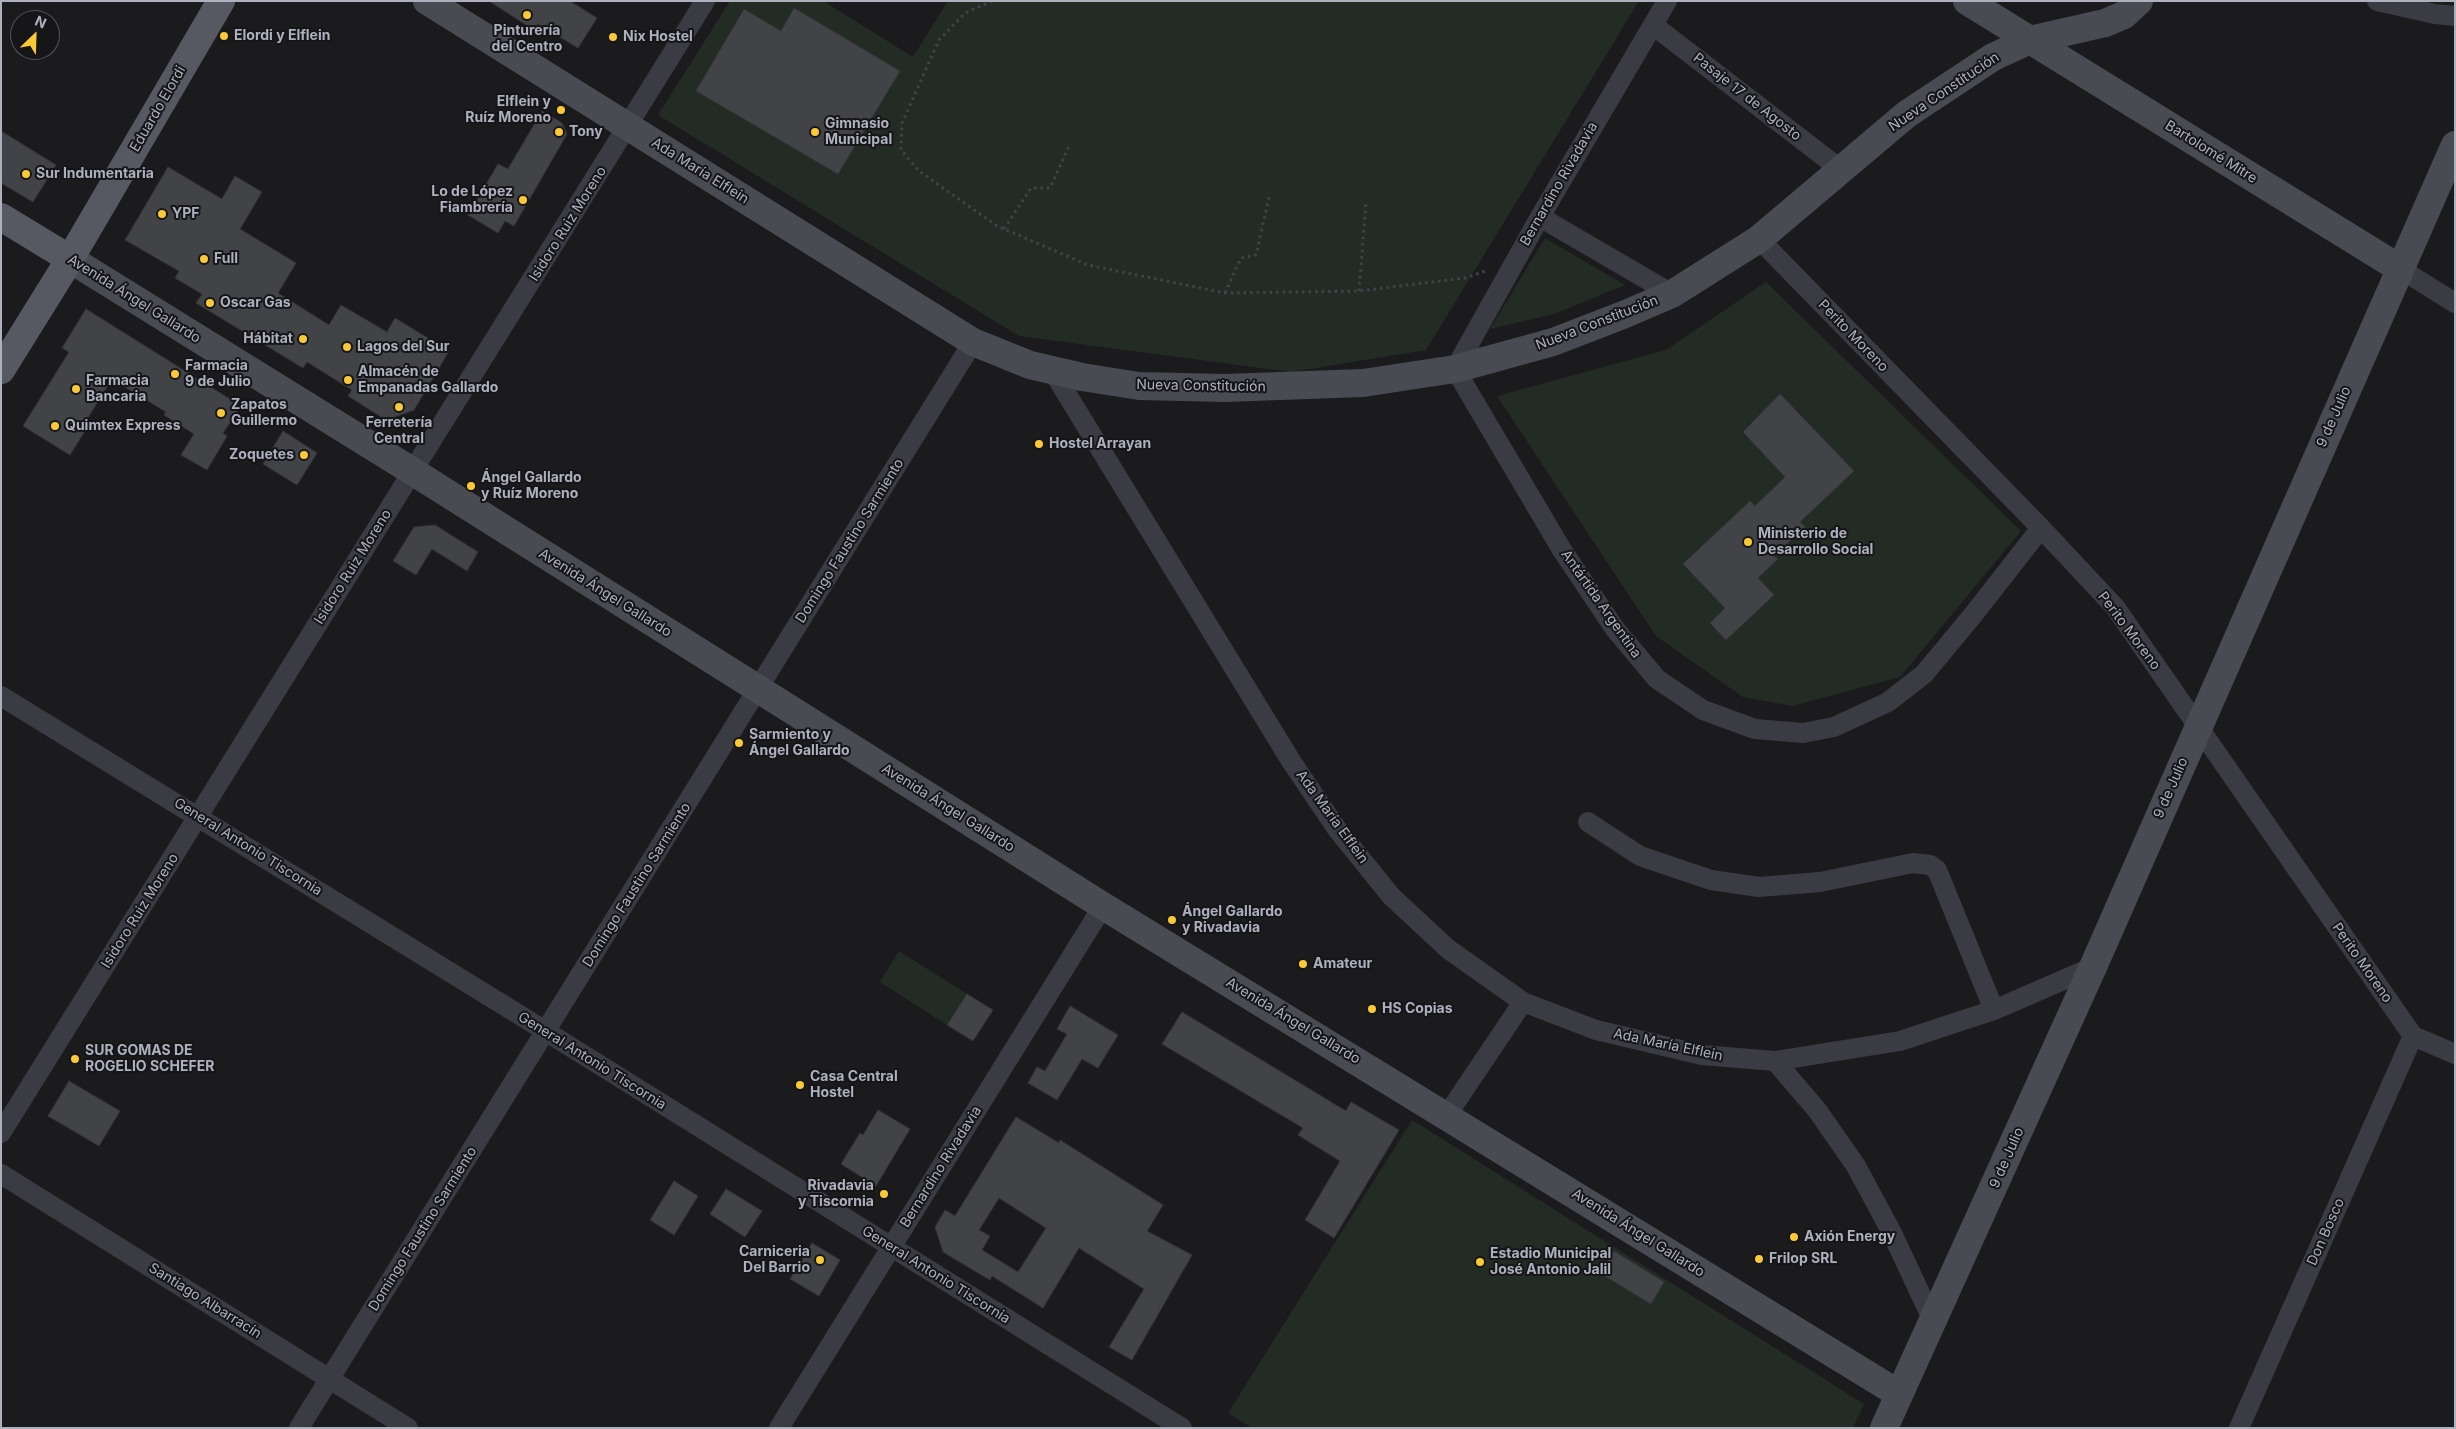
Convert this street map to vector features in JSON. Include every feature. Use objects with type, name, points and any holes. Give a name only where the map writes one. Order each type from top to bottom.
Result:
[{"type":"main road","name":"Eduardo Elordi","points":[[1,370],[70,259],[221,1]]},
{"type":"main road","name":"Avenida Ángel Gallardo","points":[[1,217],[70,259]]},
{"type":"street","name":"Ada María Elflein","points":[[427,1],[973,342]]},
{"type":"street","name":"Isidoro Ruiz Moreno","points":[[1,1133],[705,1]]},
{"type":"street","name":"Bernardino Rivadavia","points":[[1456,369],[1514,262],[1667,1]]},
{"type":"street","name":"Bartolomé Mitre","points":[[1967,1],[2455,303]]},
{"type":"street","name":"Nueva Constitución","points":[[973,342],[1030,364],[1082,377],[1139,386],[1225,388],[1363,382],[1456,369],[1553,342],[1672,294],[1759,239],[1907,114],[1994,57],[2030,40],[2105,23],[2124,15],[2139,1]]},
{"type":"street","points":[[2377,1],[2435,14],[2455,16]]},
{"type":"street","name":"Pasaje 17 de Agosto","points":[[1653,25],[1840,169]]},
{"type":"street","name":"9 de Julio","points":[[1884,1428],[2093,967],[2455,145]]},
{"type":"street","points":[[1540,217],[1672,294]]},
{"type":"street","name":"Perito Moreno","points":[[1759,239],[2041,528],[2115,607],[2413,1036]]},
{"type":"street","name":"Avenida Ángel Gallardo","points":[[70,259],[412,471],[1103,906],[1447,1115],[1899,1394]]},
{"type":"street","name":"Domingo Faustino Sarmiento","points":[[298,1428],[546,1032],[973,342]]},
{"type":"street","name":"Antártida Argentina","points":[[1456,369],[1562,550],[1615,629],[1657,679],[1703,710],[1755,729],[1803,733],[1827,728],[1888,702],[1924,674],[2041,528]]},
{"type":"street","name":"Ada María Elflein","points":[[1052,370],[1291,761],[1337,829],[1391,896],[1440,942],[1523,1002],[1596,1030],[1702,1055],[1775,1062],[1900,1041],[1994,1010],[2093,967]]},
{"type":"street","name":"General Antonio Tiscornia","points":[[1,696],[199,816],[890,1248],[1182,1428]]},
{"type":"street","points":[[1588,822],[1640,856],[1711,880],[1759,887],[1820,882],[1922,862],[1938,870],[1994,1010]]},
{"type":"street","name":"Bernardino Rivadavia","points":[[779,1428],[1103,906]]},
{"type":"street","points":[[1447,1115],[1523,1002]]},
{"type":"street","points":[[2413,1036],[2455,1054]]},
{"type":"street","name":"Don Bosco","points":[[2239,1428],[2413,1036]]},
{"type":"street","points":[[1775,1062],[1817,1110],[1856,1166],[1892,1233],[1933,1321]]},
{"type":"street","name":"Santiago Albarracín","points":[[1,1174],[408,1428]]},
{"type":"path","points":[[992,1],[965,13],[939,40],[902,123],[901,150],[919,171],[1004,229],[1088,266],[1225,293],[1359,291],[1465,278],[1514,262]]},
{"type":"path","points":[[1004,229],[1031,188],[1050,188],[1070,144]]},
{"type":"path","points":[[1225,293],[1241,258],[1256,255],[1270,193]]},
{"type":"path","points":[[1359,291],[1366,202]]},
{"type":"shaded area","points":[[730,1],[823,1],[913,57],[948,1],[1639,1],[1426,350],[1291,372],[1019,336],[658,115]]},
{"type":"shaded area","points":[[1545,238],[1625,285],[1554,314],[1490,329]]},
{"type":"shaded area","points":[[1766,282],[2021,531],[1900,677],[1792,706],[1743,697],[1656,636],[1497,396],[1666,350]]},
{"type":"shaded area","points":[[899,951],[967,994],[947,1025],[880,982]]},
{"type":"shaded area","name":"Estadio Municipal José Antonio Jalil","points":[[1412,1120],[1864,1404],[1853,1428],[1252,1428],[1228,1413]]},
{"type":"building","points":[[489,1],[570,1],[597,18],[578,48],[538,24],[534,30]]},
{"type":"building","name":"Gimnasio Municipal","points":[[794,8],[900,71],[838,174],[696,91],[744,9],[781,31]]},
{"type":"building","points":[[542,111],[562,123],[567,134],[514,226],[505,221],[498,233],[468,215],[498,164],[508,169]]},
{"type":"building","name":"Sur Indumentaria","points":[[1,131],[56,165],[33,202],[1,183]]},
{"type":"building","points":[[168,167],[222,199],[235,176],[262,192],[240,229],[296,263],[278,293],[329,325],[341,305],[387,332],[395,318],[449,351],[414,410],[386,420],[348,396],[352,390],[307,362],[303,368],[196,303],[202,294],[175,278],[179,271],[125,240]]},
{"type":"building","points":[[86,309],[241,406],[223,433],[227,436],[207,470],[181,455],[194,434],[164,415],[166,412],[112,379],[84,424],[88,426],[70,455],[23,426],[69,352],[62,348]]},
{"type":"building","name":"Ministerio de Desarrollo Social","points":[[1780,394],[1854,471],[1800,522],[1805,527],[1774,556],[1778,559],[1758,578],[1774,595],[1726,640],[1710,623],[1725,608],[1683,564],[1750,501],[1755,506],[1785,477],[1743,432]]},
{"type":"building","points":[[283,431],[317,453],[297,485],[263,464]]},
{"type":"building","points":[[435,525],[478,552],[467,571],[432,549],[416,575],[393,561],[414,527]]},
{"type":"building","points":[[967,994],[993,1010],[973,1041],[947,1025]]},
{"type":"building","points":[[1070,1006],[1118,1035],[1098,1068],[1082,1059],[1057,1100],[1028,1083],[1037,1067],[1045,1071],[1067,1034],[1057,1029]]},
{"type":"building","points":[[1182,1012],[1346,1111],[1351,1102],[1399,1130],[1334,1238],[1305,1220],[1340,1161],[1298,1135],[1303,1128],[1162,1044]]},
{"type":"building","points":[[69,1081],[120,1111],[99,1146],[48,1116]]},
{"type":"building","points":[[878,1110],[910,1129],[876,1186],[841,1164],[860,1133],[863,1135]]},
{"type":"building","points":[[1016,1117],[1059,1143],[1060,1140],[1163,1205],[1147,1231],[1192,1255],[1132,1360],[1109,1347],[1144,1289],[1079,1248],[1043,1308],[992,1276],[990,1280],[943,1252],[935,1227],[945,1210],[955,1216]],"holes":[[[999,1198],[1046,1228],[1018,1272],[982,1250],[990,1236],[979,1230]]]},
{"type":"building","points":[[674,1181],[698,1196],[674,1235],[650,1220]]},
{"type":"building","points":[[726,1189],[762,1211],[745,1237],[710,1214]]},
{"type":"building","points":[[812,1243],[840,1260],[819,1296],[790,1279]]},
{"type":"building","points":[[1614,1251],[1664,1282],[1651,1304],[1600,1273]]},
{"type":"place","name":"Pinturería del Centro","points":[[527,15]]},
{"type":"place","name":"Elordi y Elflein","points":[[224,36]]},
{"type":"place","name":"Nix Hostel","points":[[613,37]]},
{"type":"place","name":"Elflein y Ruíz Moreno","points":[[561,110]]},
{"type":"place","name":"Tony","points":[[559,132]]},
{"type":"place","name":"Gimnasio Municipal","points":[[815,132]]},
{"type":"place","name":"Sur Indumentaria","points":[[26,174]]},
{"type":"place","name":"Lo de López Fiambrería","points":[[523,200]]},
{"type":"place","name":"YPF","points":[[162,214]]},
{"type":"place","name":"Full","points":[[204,259]]},
{"type":"place","name":"Oscar Gas","points":[[210,303]]},
{"type":"place","name":"Hábitat","points":[[303,339]]},
{"type":"place","name":"Lagos del Sur","points":[[347,347]]},
{"type":"place","name":"Farmacia 9 de Julio","points":[[175,374]]},
{"type":"place","name":"Almacén de Empanadas Gallardo","points":[[348,380]]},
{"type":"place","name":"Farmacia Bancaria","points":[[76,389]]},
{"type":"place","name":"Ferretería Central","points":[[399,407]]},
{"type":"place","name":"Zapatos Guillermo","points":[[221,413]]},
{"type":"place","name":"Quimtex Express","points":[[55,426]]},
{"type":"place","name":"Hostel Arrayan","points":[[1039,444]]},
{"type":"place","name":"Zoquetes","points":[[304,455]]},
{"type":"place","name":"Ángel Gallardo y Ruíz Moreno","points":[[471,486]]},
{"type":"place","name":"Ministerio de Desarrollo Social","points":[[1748,542]]},
{"type":"place","name":"Sarmiento y Ángel Gallardo","points":[[739,743]]},
{"type":"place","name":"Ángel Gallardo y Rivadavia","points":[[1172,920]]},
{"type":"place","name":"Amateur","points":[[1303,964]]},
{"type":"place","name":"HS Copias","points":[[1372,1009]]},
{"type":"place","name":"SUR GOMAS DE ROGELIO SCHEFER","points":[[75,1059]]},
{"type":"place","name":"Casa Central Hostel","points":[[800,1085]]},
{"type":"place","name":"Rivadavia y Tiscornia","points":[[884,1194]]},
{"type":"place","name":"Axión Energy","points":[[1794,1237]]},
{"type":"place","name":"Frilop SRL","points":[[1759,1259]]},
{"type":"place","name":"Carniceria Del Barrio","points":[[820,1260]]},
{"type":"place","name":"Estadio Municipal José Antonio Jalil","points":[[1480,1262]]}]
